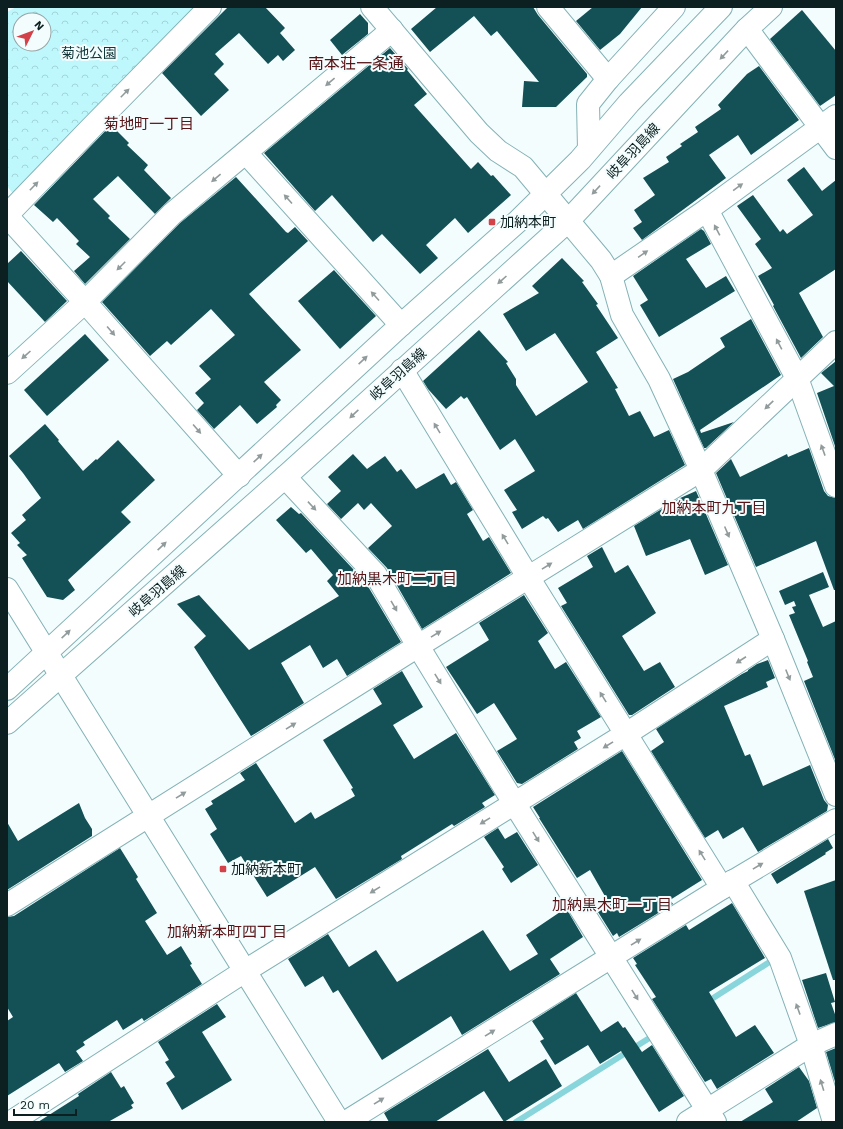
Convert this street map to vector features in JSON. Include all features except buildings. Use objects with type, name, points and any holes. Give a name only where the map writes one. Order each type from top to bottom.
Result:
[{"type":"street","points":[[210,7],[8,211],[85,302],[238,476]]},
{"type":"street","points":[[372,7],[479,133],[498,151],[523,167],[569,220],[601,260],[611,276],[622,314],[659,379],[701,470],[773,639],[836,795]]},
{"type":"street","points":[[548,7],[608,79]]},
{"type":"street","points":[[589,149],[588,104],[608,79],[674,7]]},
{"type":"street","name":"岐阜羽島線","points":[[7,689],[401,325],[517,222],[589,149],[629,103],[721,7]]},
{"type":"street","name":"岐阜羽島線","points":[[7,723],[285,477],[569,220],[747,29],[771,7]]},
{"type":"street","points":[[747,29],[828,122],[836,148]]},
{"type":"street","points":[[7,373],[85,302],[172,214],[392,30]]},
{"type":"street","points":[[611,276],[707,210],[828,122]]},
{"type":"street","points":[[246,153],[401,325]]},
{"type":"street","points":[[707,210],[797,378],[836,486]]},
{"type":"street","points":[[7,905],[528,577],[701,470],[836,342]]},
{"type":"street","points":[[402,370],[626,734],[780,958],[811,1045],[834,1122]]},
{"type":"street","points":[[285,477],[376,575],[514,803],[711,1116]]},
{"type":"street","points":[[7,589],[339,1122]]},
{"type":"street","points":[[11,1122],[245,971],[626,734],[773,639]]},
{"type":"street","points":[[346,1122],[728,884],[836,820]]},
{"type":"street","points":[[688,1122],[711,1116],[811,1045],[836,1034]]},
{"type":"green space","name":"菊池公園","points":[[16,7],[199,7],[14,195],[7,186],[7,12]]},
{"type":"waterway","points":[[707,1002],[768,963]]},
{"type":"waterway","points":[[516,1122],[651,1037]]},
{"type":"place","name":"加納本町","points":[[492,222]]},
{"type":"place","name":"加納新本町","points":[[223,869]]},
{"type":"district","name":"南本荘一条通","points":[[356,63]]},
{"type":"district","name":"菊地町一丁目","points":[[149,124]]},
{"type":"district","name":"加納本町九丁目","points":[[714,508]]},
{"type":"district","name":"加納黒木町二丁目","points":[[397,579]]},
{"type":"district","name":"加納黒木町一丁目","points":[[612,905]]},
{"type":"district","name":"加納新本町四丁目","points":[[227,932]]}]
